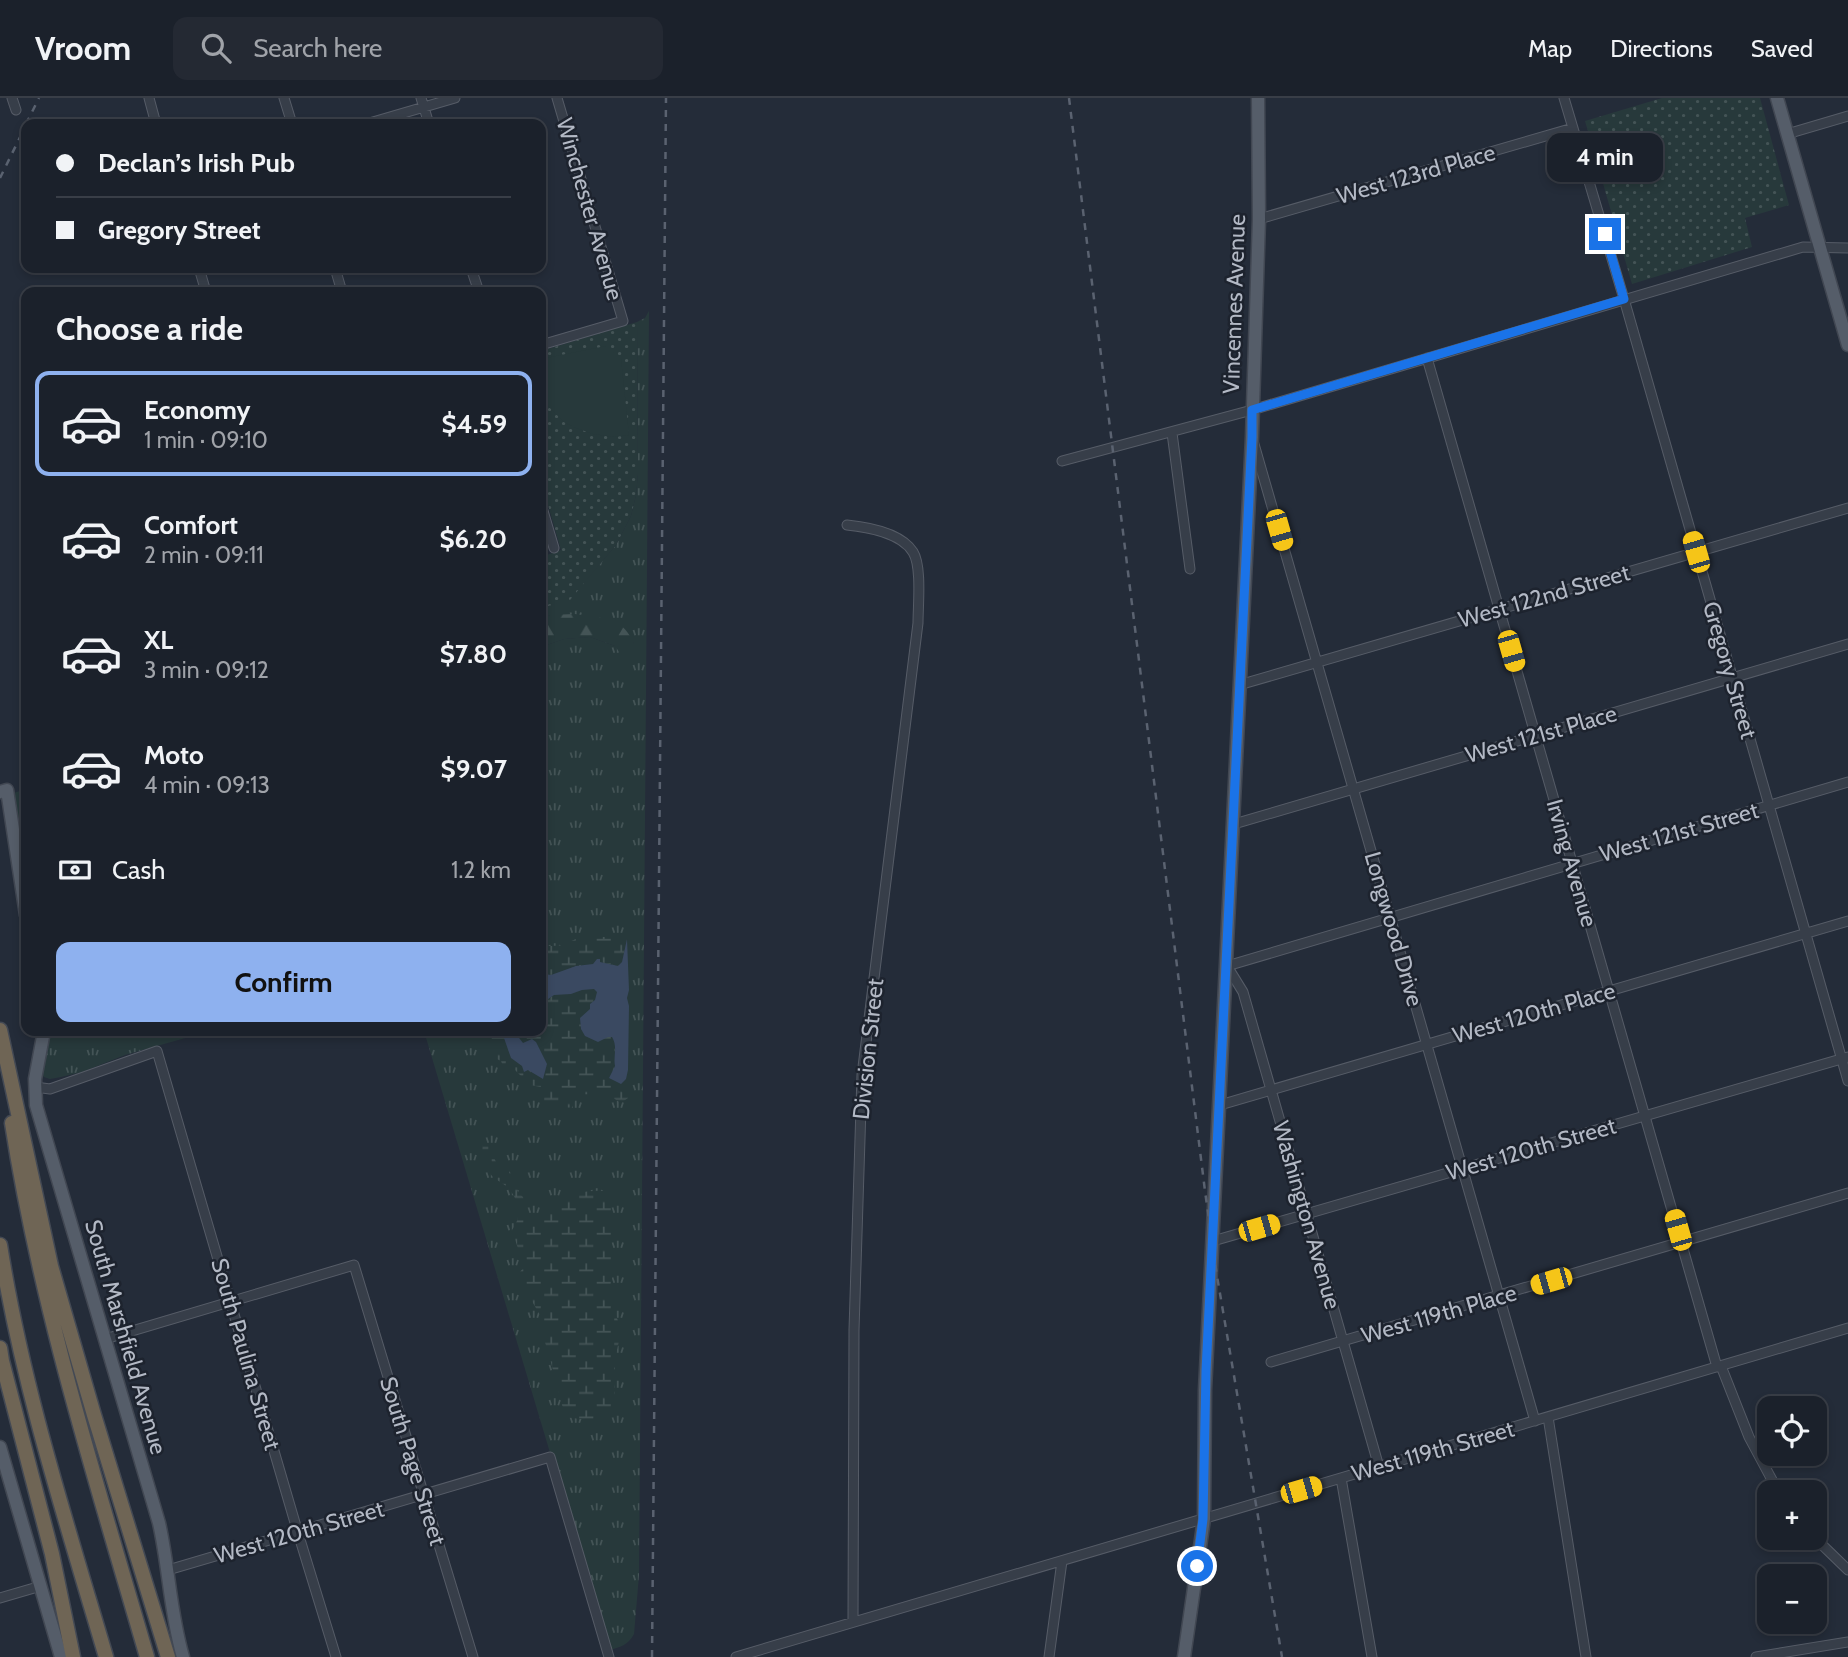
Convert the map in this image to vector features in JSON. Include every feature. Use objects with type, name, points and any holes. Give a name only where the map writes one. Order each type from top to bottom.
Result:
[{"type":"highway","points":[[0,1030],[51,1266],[97,1428],[168,1657]]},
{"type":"highway","points":[[0,1044],[19,1167],[43,1285],[147,1657]]},
{"type":"highway","points":[[0,1245],[32,1395],[106,1657]]},
{"type":"highway","points":[[0,1348],[52,1555],[73,1657]]},
{"type":"main road","name":"Vincennes Avenue","points":[[1184,1657],[1203,1519],[1205,1402],[1252,437],[1259,219],[1258,98]]},
{"type":"main road","points":[[1777,98],[1848,345]]},
{"type":"main road","points":[[4,791],[21,887]]},
{"type":"main road","name":"South Marshfield Avenue","points":[[43,1036],[35,1087],[36,1105],[159,1522],[175,1627],[183,1657]]},
{"type":"main road","points":[[0,1447],[61,1657]]},
{"type":"street","points":[[12,98],[16,110]]},
{"type":"street","points":[[149,98],[155,119]]},
{"type":"street","points":[[284,98],[290,119]]},
{"type":"street","points":[[379,119],[422,103],[455,98]]},
{"type":"street","name":"Winchester Avenue","points":[[546,344],[623,321],[557,98]]},
{"type":"street","name":"Gregory Street","points":[[1564,98],[1806,934],[1845,1058],[1848,1080]]},
{"type":"street","points":[[1787,134],[1848,116]]},
{"type":"street","name":"West 123rd Place","points":[[1259,219],[1573,128]]},
{"type":"street","points":[[1062,461],[1252,410],[1803,247],[1848,248]]},
{"type":"street","name":"Irving Avenue","points":[[1427,358],[1719,1366],[1749,1437],[1773,1480]]},
{"type":"street","points":[[1172,433],[1191,569]]},
{"type":"street","name":"Longwood Drive","points":[[1252,437],[1535,1421]]},
{"type":"street","name":"West 122nd Street","points":[[1239,685],[1848,508]]},
{"type":"street","points":[[546,521],[554,548]]},
{"type":"street","name":"Division Street","points":[[847,525],[866,527],[898,538],[913,552],[919,577],[918,623],[862,1075],[854,1330],[853,1622]]},
{"type":"street","name":"West 121st Place","points":[[1234,824],[1848,644]]},
{"type":"street","name":"West 121st Street","points":[[1227,966],[1848,782]]},
{"type":"street","name":"West 120th Place","points":[[1220,1105],[1848,921]]},
{"type":"street","name":"Washington Avenue","points":[[1227,966],[1243,992],[1379,1467]]},
{"type":"street","name":"South Paulina Street","points":[[35,1087],[50,1089],[157,1051],[336,1657]]},
{"type":"street","name":"West 120th Street","points":[[1213,1241],[1845,1058]]},
{"type":"street","name":"West 119th Place","points":[[1271,1362],[1848,1193]]},
{"type":"street","name":"South Page Street","points":[[230,1301],[354,1265],[473,1657]]},
{"type":"street","points":[[105,1339],[230,1301]]},
{"type":"street","name":"West 119th Street","points":[[736,1657],[1848,1328]]},
{"type":"street","points":[[1548,1417],[1586,1657]]},
{"type":"street","name":"West 120th Street","points":[[168,1570],[550,1457],[609,1657]]},
{"type":"street","points":[[1340,1478],[1372,1657]]},
{"type":"street","points":[[1827,1550],[1848,1570]]},
{"type":"street","points":[[1049,1657],[1062,1560]]},
{"type":"street","points":[[0,1598],[41,1586]]},
{"type":"street","points":[[1756,1657],[1848,1642]]},
{"type":"green space","points":[[1662,98],[1760,98],[1789,205],[1745,218],[1752,247],[1632,284],[1585,121]]},
{"type":"green space","points":[[649,311],[639,1575],[634,1634],[624,1645],[609,1650],[425,1036],[546,1036],[546,645],[564,639],[590,637],[615,646],[634,643],[550,615],[546,617],[546,606],[570,599],[616,545],[631,516],[638,473],[637,322],[645,318]]},
{"type":"green space","points":[[637,322],[638,473],[631,516],[616,545],[570,600],[546,607],[546,555],[561,550],[546,498],[546,349]]},
{"type":"green space","points":[[606,346],[621,359],[629,435],[614,437],[593,434],[564,422],[546,403],[546,358]]},
{"type":"green space","points":[[575,614],[617,623],[629,635],[639,659],[624,659],[615,646],[590,637],[564,639],[546,645],[546,617]]},
{"type":"green space","points":[[21,791],[21,838],[14,793]]},
{"type":"green space","points":[[621,935],[627,939],[622,962],[618,966],[600,962],[546,974],[546,947],[563,945],[580,938]]},
{"type":"green space","points":[[594,989],[597,992],[592,1005],[580,1017],[608,1037],[612,1037],[615,1058],[609,1078],[621,1084],[625,1083],[621,1091],[628,1094],[628,1098],[621,1103],[607,1095],[577,1095],[572,1108],[545,1108],[539,1097],[541,1087],[530,1085],[511,1066],[503,1066],[501,1061],[495,1058],[497,1050],[490,1036],[509,1036],[507,1047],[512,1059],[524,1071],[528,1070],[545,1078],[545,1059],[518,1036],[546,1036],[546,1001],[554,995]]},
{"type":"green space","points":[[48,1036],[192,1036],[125,1055],[82,1072],[50,1079],[42,1074]]},
{"type":"green space","points":[[487,1143],[497,1164],[506,1162],[518,1192],[525,1199],[522,1208],[524,1212],[543,1215],[563,1199],[593,1191],[603,1191],[611,1205],[612,1280],[609,1294],[618,1319],[619,1337],[613,1406],[612,1412],[606,1418],[589,1420],[567,1417],[541,1331],[540,1315],[520,1272],[524,1267],[512,1230],[518,1219],[517,1202],[506,1186],[487,1169],[483,1144]]},
{"type":"water","points":[[627,939],[628,1070],[626,1079],[621,1084],[609,1078],[615,1066],[615,1044],[612,1037],[598,1042],[585,1036],[581,1029],[580,1018],[590,1009],[597,992],[594,989],[582,990],[554,995],[546,1001],[546,974],[593,964],[597,959],[618,966],[622,962]]},
{"type":"water","points":[[518,1036],[523,1043],[532,1039],[536,1042],[547,1064],[543,1079],[528,1070],[524,1072],[522,1066],[511,1058],[504,1038]]},
{"type":"railway","points":[[28,119],[39,98]]},
{"type":"railway","points":[[652,1657],[666,98]]},
{"type":"railway","points":[[1069,98],[1205,1191],[1282,1657]]},
{"type":"railway","points":[[0,178],[21,135]]},
{"type":"route","points":[[1197,1566],[1203,1519],[1206,1390],[1252,410],[1624,299],[1605,234]]}]
